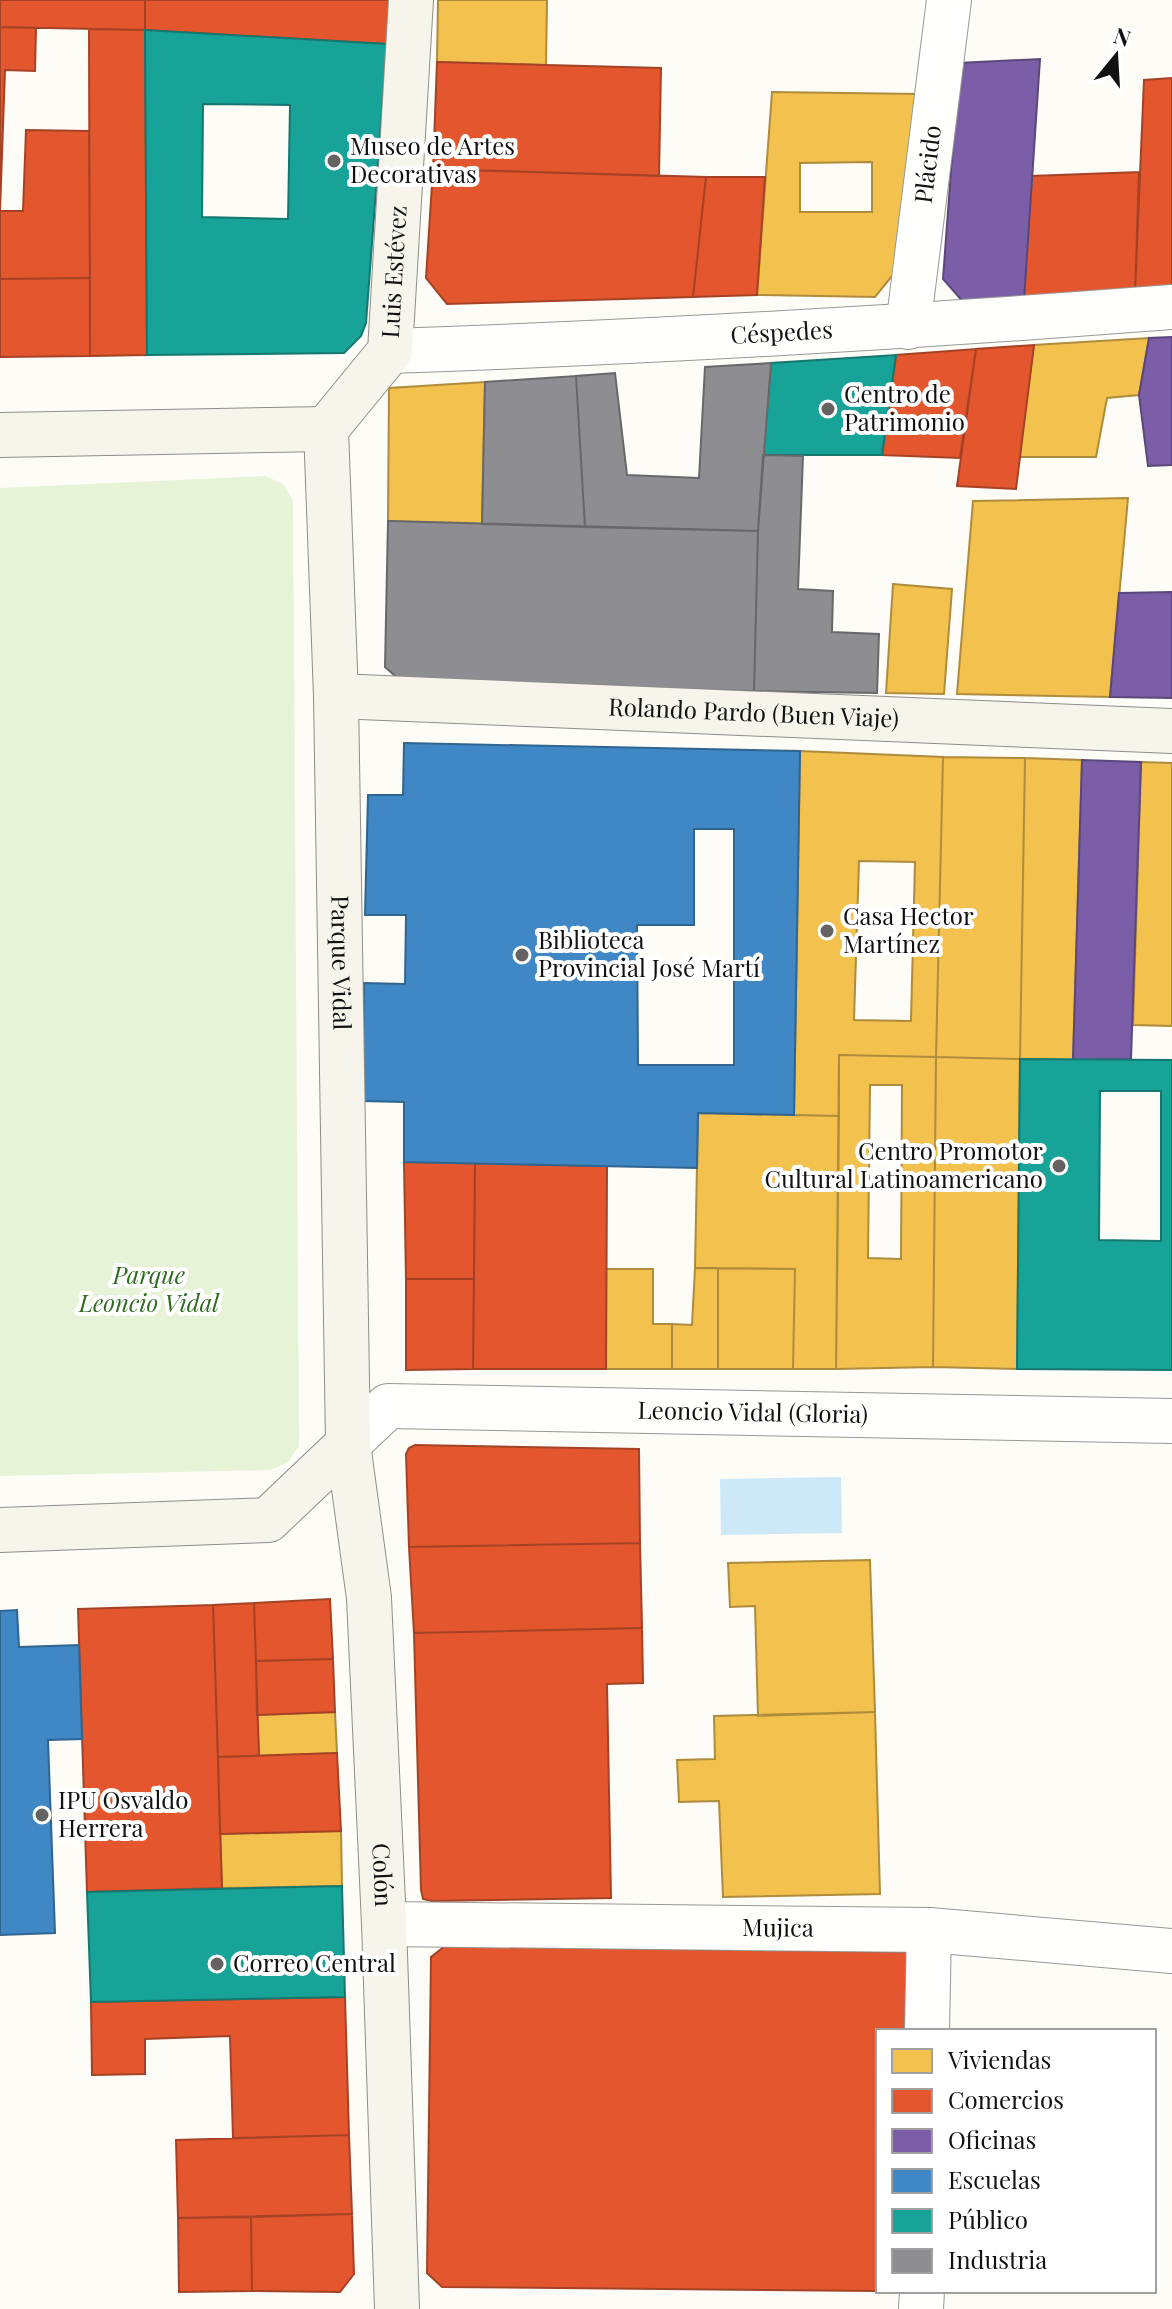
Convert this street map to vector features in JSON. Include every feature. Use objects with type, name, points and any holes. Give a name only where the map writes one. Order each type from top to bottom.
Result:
[{"type":"main road","name":"Luis Estévez","points":[[390,351],[411,0]]},
{"type":"main road","points":[[0,435],[326,429],[390,351]]},
{"type":"main road","name":"Parque Vidal","points":[[326,429],[336,696],[348,1444]]},
{"type":"main road","name":"Rolando Pardo (Buen Viaje)","points":[[336,696],[1172,731]]},
{"type":"main road","points":[[0,1530],[268,1520],[348,1444]]},
{"type":"main road","name":"Colón","points":[[348,1444],[369,1598],[397,2309]]},
{"type":"street","name":"Plácido","points":[[908,327],[949,0]]},
{"type":"street","name":"Céspedes","points":[[390,351],[908,327],[1172,307]]},
{"type":"street","name":"Leoncio Vidal (Gloria)","points":[[348,1444],[388,1406],[1172,1421]]},
{"type":"street","name":"Mujica","points":[[384,1924],[929,1930],[1172,1951]]},
{"type":"street","points":[[927,2029],[929,1930]]},
{"type":"green space","name":"Parque Leoncio Vidal","points":[[265,476],[283,484],[293,501],[299,1446],[288,1462],[271,1470],[0,1476],[0,488]]},
{"type":"water","points":[[841,1477],[842,1533],[721,1535],[720,1479]]},
{"type":"building: Viviendas","points":[[438,0],[547,0],[546,65],[437,62]]},
{"type":"building: Viviendas","points":[[772,92],[919,94],[896,271],[875,297],[757,295]],"holes":[[[872,162],[872,212],[800,212],[800,163]]]},
{"type":"building: Viviendas","points":[[1149,338],[1139,395],[1107,398],[1096,457],[1019,457],[1034,345]]},
{"type":"building: Viviendas","points":[[485,382],[482,524],[388,521],[389,388]]},
{"type":"building: Viviendas","points":[[1128,498],[1110,697],[957,694],[973,501]]},
{"type":"building: Viviendas","points":[[893,584],[952,589],[944,694],[886,693]]},
{"type":"building: Viviendas","name":"Casa Hector Martínez","points":[[800,751],[943,757],[936,1057],[839,1055],[839,1116],[794,1115]],"holes":[[[859,861],[915,862],[911,1021],[854,1020]]]},
{"type":"building: Viviendas","points":[[943,757],[1025,758],[1020,1059],[936,1057]]},
{"type":"building: Viviendas","points":[[1025,758],[1082,760],[1073,1060],[1020,1059]]},
{"type":"building: Viviendas","points":[[1141,762],[1172,763],[1172,1026],[1133,1025]]},
{"type":"building: Viviendas","points":[[839,1055],[936,1057],[933,1367],[836,1369]],"holes":[[[870,1085],[902,1085],[901,1259],[868,1258]]]},
{"type":"building: Viviendas","points":[[936,1057],[1020,1059],[1017,1369],[933,1367]]},
{"type":"building: Viviendas","points":[[698,1113],[839,1116],[836,1369],[793,1369],[795,1269],[695,1268]]},
{"type":"building: Viviendas","points":[[695,1268],[718,1268],[718,1369],[672,1369],[672,1324],[692,1325]]},
{"type":"building: Viviendas","points":[[718,1268],[795,1269],[793,1369],[718,1369]]},
{"type":"building: Viviendas","points":[[606,1269],[653,1269],[653,1324],[672,1324],[672,1369],[606,1369]]},
{"type":"building: Viviendas","points":[[870,1560],[875,1712],[758,1716],[755,1606],[730,1607],[728,1563]]},
{"type":"building: Viviendas","points":[[335,1712],[337,1753],[259,1756],[257,1715]]},
{"type":"building: Viviendas","points":[[875,1712],[880,1894],[723,1897],[719,1801],[679,1802],[677,1760],[715,1759],[714,1716]]},
{"type":"building: Viviendas","points":[[341,1831],[342,1886],[222,1888],[220,1834]]},
{"type":"building: Comercios","points":[[0,0],[145,0],[145,30],[0,27]]},
{"type":"building: Comercios","points":[[145,0],[390,0],[387,44],[145,30]]},
{"type":"building: Comercios","points":[[0,27],[36,28],[35,71],[5,70],[0,211]]},
{"type":"building: Comercios","points":[[89,29],[145,30],[147,355],[90,356]]},
{"type":"building: Comercios","points":[[437,62],[661,68],[659,176],[433,169]]},
{"type":"building: Comercios","points":[[1172,78],[1172,290],[1135,293],[1144,80]]},
{"type":"building: Comercios","points":[[26,130],[89,131],[90,278],[0,279],[0,211],[23,211]]},
{"type":"building: Comercios","points":[[433,169],[706,177],[693,297],[447,304],[426,278]]},
{"type":"building: Comercios","points":[[1139,172],[1135,293],[1024,300],[1031,176]]},
{"type":"building: Comercios","points":[[706,177],[765,177],[757,295],[693,297]]},
{"type":"building: Comercios","points":[[90,278],[90,356],[0,357],[0,279]]},
{"type":"building: Comercios","points":[[1034,345],[1016,489],[957,486],[976,349]]},
{"type":"building: Comercios","points":[[976,349],[960,458],[882,455],[896,355]]},
{"type":"building: Comercios","points":[[404,1162],[475,1163],[474,1279],[406,1279]]},
{"type":"building: Comercios","points":[[475,1163],[607,1166],[606,1369],[473,1369]]},
{"type":"building: Comercios","points":[[406,1279],[474,1279],[473,1369],[406,1370]]},
{"type":"building: Comercios","points":[[415,1445],[639,1449],[640,1543],[409,1547],[406,1454]]},
{"type":"building: Comercios","points":[[640,1543],[642,1628],[414,1633],[409,1547]]},
{"type":"building: Comercios","points":[[330,1599],[333,1659],[256,1661],[254,1603]]},
{"type":"building: Comercios","points":[[254,1603],[259,1756],[218,1757],[213,1605]]},
{"type":"building: Comercios","points":[[213,1605],[222,1888],[87,1892],[78,1609]]},
{"type":"building: Comercios","points":[[642,1628],[643,1683],[607,1684],[611,1898],[423,1899],[414,1633]]},
{"type":"building: Comercios","points":[[333,1659],[335,1712],[257,1715],[256,1661]]},
{"type":"building: Comercios","points":[[337,1753],[341,1831],[220,1834],[218,1757]]},
{"type":"building: Comercios","points":[[445,1946],[909,1952],[907,2029],[876,2029],[876,2291],[442,2287],[427,2273],[431,1957]]},
{"type":"building: Comercios","points":[[345,1997],[349,2135],[233,2138],[230,2036],[145,2039],[145,2074],[92,2075],[91,2002]]},
{"type":"building: Comercios","points":[[349,2135],[352,2214],[178,2218],[176,2140]]},
{"type":"building: Comercios","points":[[352,2214],[354,2274],[340,2292],[252,2291],[251,2217]]},
{"type":"building: Comercios","points":[[251,2217],[252,2291],[179,2292],[178,2218]]},
{"type":"building: Oficinas","points":[[1040,59],[1024,300],[964,303],[943,279],[959,63]]},
{"type":"building: Oficinas","points":[[1172,337],[1172,465],[1148,466],[1139,395],[1149,338]]},
{"type":"building: Oficinas","points":[[1172,592],[1172,698],[1110,697],[1119,593]]},
{"type":"building: Oficinas","points":[[1082,760],[1141,762],[1131,1059],[1073,1060]]},
{"type":"building: Escuelas","name":"Biblioteca Provincial José Martí","points":[[404,743],[800,751],[794,1115],[698,1113],[697,1168],[404,1162],[404,1102],[362,1101],[364,983],[405,984],[406,915],[365,915],[368,795],[403,795]],"holes":[[[694,829],[734,829],[734,1065],[638,1065],[637,925],[694,925]]]},
{"type":"building: Escuelas","name":"IPU Osvaldo Herrera","points":[[17,1610],[19,1647],[79,1645],[82,1739],[48,1740],[55,1933],[0,1935],[0,1611]]},
{"type":"building: Público","name":"Museo de Artes Decorativas","points":[[145,30],[387,44],[366,323],[361,336],[344,353],[147,355]],"holes":[[[203,104],[290,105],[288,219],[202,217]]]},
{"type":"building: Público","name":"Centro de Patrimonio","points":[[896,355],[882,455],[763,455],[771,363]]},
{"type":"building: Público","name":"Centro Promotor Cultural Latinoamericano","points":[[1020,1059],[1172,1060],[1172,1370],[1017,1369]],"holes":[[[1100,1091],[1161,1091],[1161,1241],[1099,1240]]]},
{"type":"building: Público","name":"Correo Central","points":[[342,1886],[345,1997],[91,2002],[87,1892]]},
{"type":"building: Industria","points":[[771,363],[758,531],[585,527],[576,376],[615,373],[627,475],[699,478],[705,367]]},
{"type":"building: Industria","points":[[576,376],[585,527],[482,524],[485,382]]},
{"type":"building: Industria","points":[[763,455],[803,456],[798,589],[833,591],[832,632],[879,634],[877,693],[754,691]]},
{"type":"building: Industria","points":[[388,521],[758,531],[754,691],[402,682],[385,667]]},
{"type":"building: Industria","points":[[388,521],[758,531],[754,691],[402,682],[385,667]]},
{"type":"place","name":"Museo de Artes Decorativas","points":[[334,161]]},
{"type":"place","name":"Centro de Patrimonio","points":[[828,409]]},
{"type":"place","name":"Casa Hector Martínez","points":[[827,931]]},
{"type":"place","name":"Biblioteca Provincial José Martí","points":[[522,955]]},
{"type":"place","name":"Centro Promotor Cultural Latinoamericano","points":[[1059,1166]]},
{"type":"place","name":"IPU Osvaldo Herrera","points":[[42,1815]]},
{"type":"place","name":"Correo Central","points":[[217,1964]]}]
